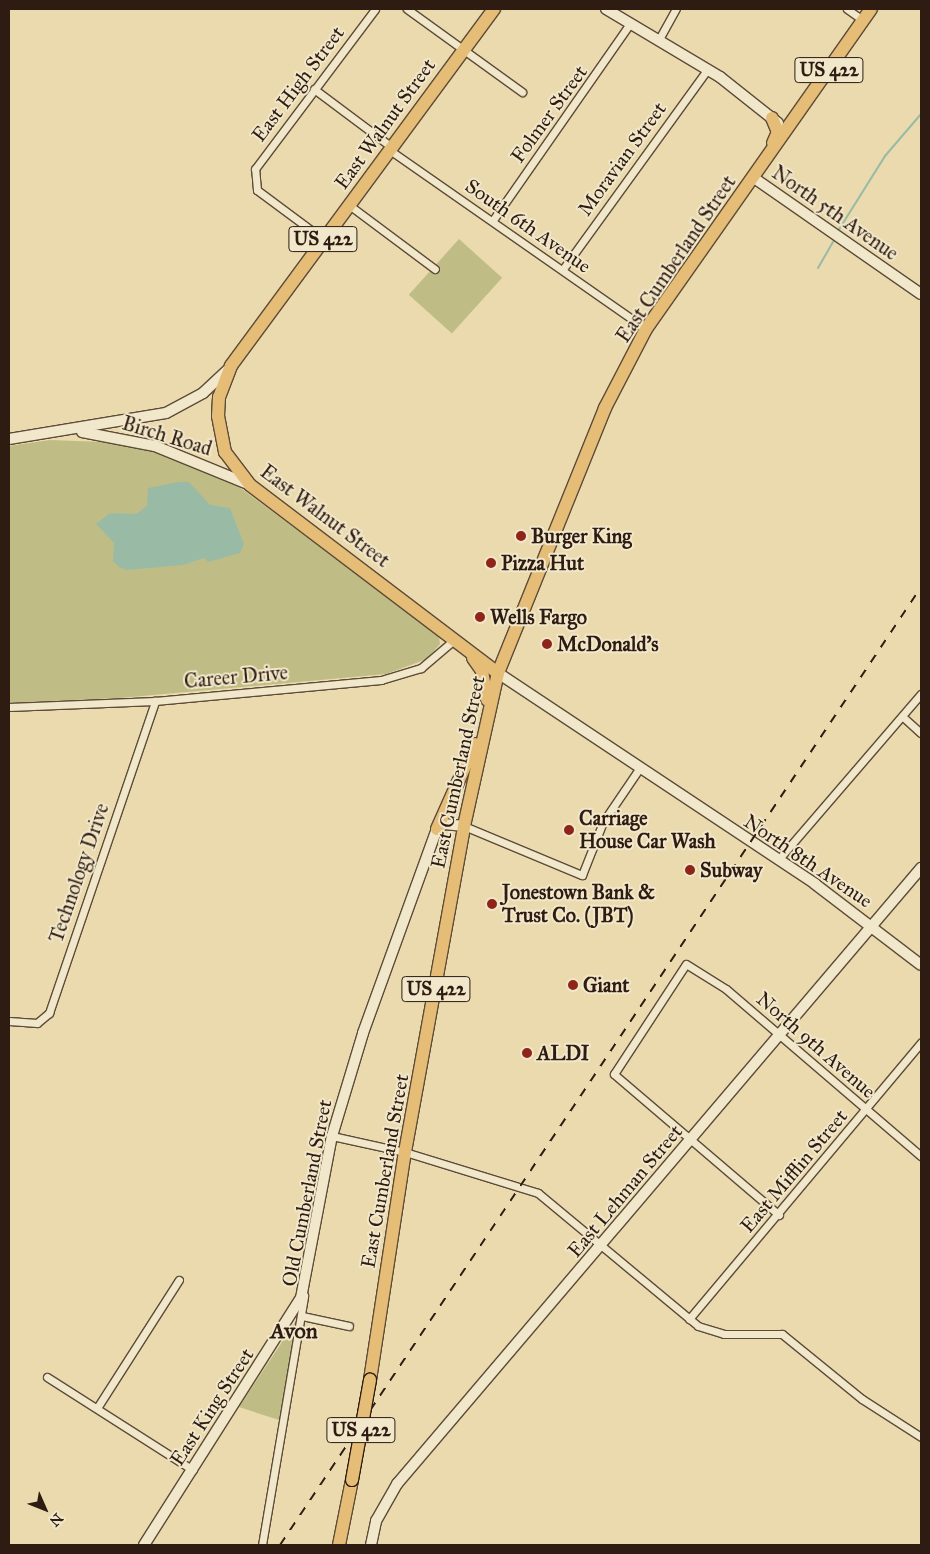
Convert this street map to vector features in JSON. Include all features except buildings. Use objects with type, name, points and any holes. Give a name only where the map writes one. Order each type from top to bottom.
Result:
[{"type":"highway","name":"East Walnut Street","points":[[494,9],[392,150],[349,205],[231,366],[219,397],[219,428],[225,452],[250,485],[498,673]]},
{"type":"highway","name":"East Cumberland Street","points":[[339,1545],[370,1380],[405,1152],[464,826],[487,708],[498,673],[574,485],[646,329],[871,9]]},
{"type":"highway","points":[[754,178],[754,170],[777,137],[772,118]]},
{"type":"highway","name":"US 422","points":[[467,650],[482,671],[487,708]]},
{"type":"highway","points":[[438,830],[484,724]]},
{"type":"street","name":"East High Street","points":[[324,239],[257,190],[253,182],[255,169],[375,9]]},
{"type":"street","points":[[407,9],[522,92]]},
{"type":"street","points":[[606,9],[629,25],[708,69],[786,130]]},
{"type":"street","points":[[658,41],[676,9]]},
{"type":"street","points":[[847,9],[863,20]]},
{"type":"street","name":"Folmer Street","points":[[493,220],[629,25]]},
{"type":"street","name":"Moravian Street","points":[[563,269],[708,69]]},
{"type":"street","name":"South 6th Avenue","points":[[314,89],[392,150],[646,329]]},
{"type":"street","name":"North 5th Avenue","points":[[754,178],[921,294]]},
{"type":"street","points":[[349,205],[435,269]]},
{"type":"street","name":"Birch Road","points":[[9,439],[166,413],[215,384],[231,366]]},
{"type":"street","name":"Birch Road","points":[[71,430],[155,446],[250,485]]},
{"type":"street","name":"Career Drive","points":[[9,708],[154,700],[381,680],[421,668],[454,640]]},
{"type":"street","name":"North 8th Avenue","points":[[498,673],[639,769],[778,860],[872,925],[921,965]]},
{"type":"street","points":[[778,860],[921,694]]},
{"type":"street","name":"Technology Drive","points":[[9,1021],[37,1023],[49,1013],[154,700]]},
{"type":"street","points":[[902,717],[921,733]]},
{"type":"street","points":[[438,830],[444,824],[464,826],[582,875],[600,827],[639,769]]},
{"type":"street","name":"Old Cumberland Street","points":[[262,1545],[332,1136],[363,1033],[438,830]]},
{"type":"street","name":"East Lehman Street","points":[[371,1545],[376,1521],[397,1484],[921,868]]},
{"type":"street","name":"North 9th Avenue","points":[[690,1140],[614,1074],[686,964],[726,989],[921,1156]]},
{"type":"street","name":"East Mifflin Street","points":[[689,1319],[921,1043]]},
{"type":"street","points":[[332,1136],[405,1152],[538,1193],[689,1319],[708,1332],[724,1334],[782,1334],[862,1399],[921,1437]]},
{"type":"street","points":[[690,1140],[779,1214]]},
{"type":"street","points":[[97,1408],[179,1280]]},
{"type":"street","name":"East King Street","points":[[144,1545],[281,1334],[306,1286]]},
{"type":"street","points":[[302,1316],[349,1326]]},
{"type":"street","points":[[47,1377],[193,1470]]},
{"type":"shaded area","points":[[459,239],[502,278],[452,334],[409,295]]},
{"type":"shaded area","points":[[50,440],[103,442],[151,451],[234,483],[439,636],[440,644],[427,659],[386,674],[120,698],[9,703],[9,446]]},
{"type":"shaded area","points":[[178,482],[189,482],[210,505],[230,508],[244,544],[240,553],[208,562],[204,558],[183,565],[126,570],[119,567],[113,561],[114,543],[96,524],[110,513],[136,514],[147,506],[148,488]]},
{"type":"shaded area","points":[[298,1318],[279,1420],[239,1407]]},
{"type":"waterway","points":[[838,231],[885,156],[921,114]]},
{"type":"waterway","points":[[818,268],[835,238]]},
{"type":"railway","points":[[280,1545],[921,587]]},
{"type":"place","name":"Burger King","points":[[521,536]]},
{"type":"place","name":"Pizza Hut","points":[[491,563]]},
{"type":"place","name":"Wells Fargo","points":[[480,617]]},
{"type":"place","name":"McDonald's","points":[[547,644]]},
{"type":"place","name":"Carriage House Car Wash","points":[[569,830]]},
{"type":"place","name":"Subway","points":[[690,870]]},
{"type":"place","name":"Jonestown Bank & Trust Co. (JBT)","points":[[492,904]]},
{"type":"place","name":"Giant","points":[[573,985]]},
{"type":"place","name":"ALDI","points":[[527,1053]]},
{"type":"district","name":"Avon","points":[[294,1331]]}]
